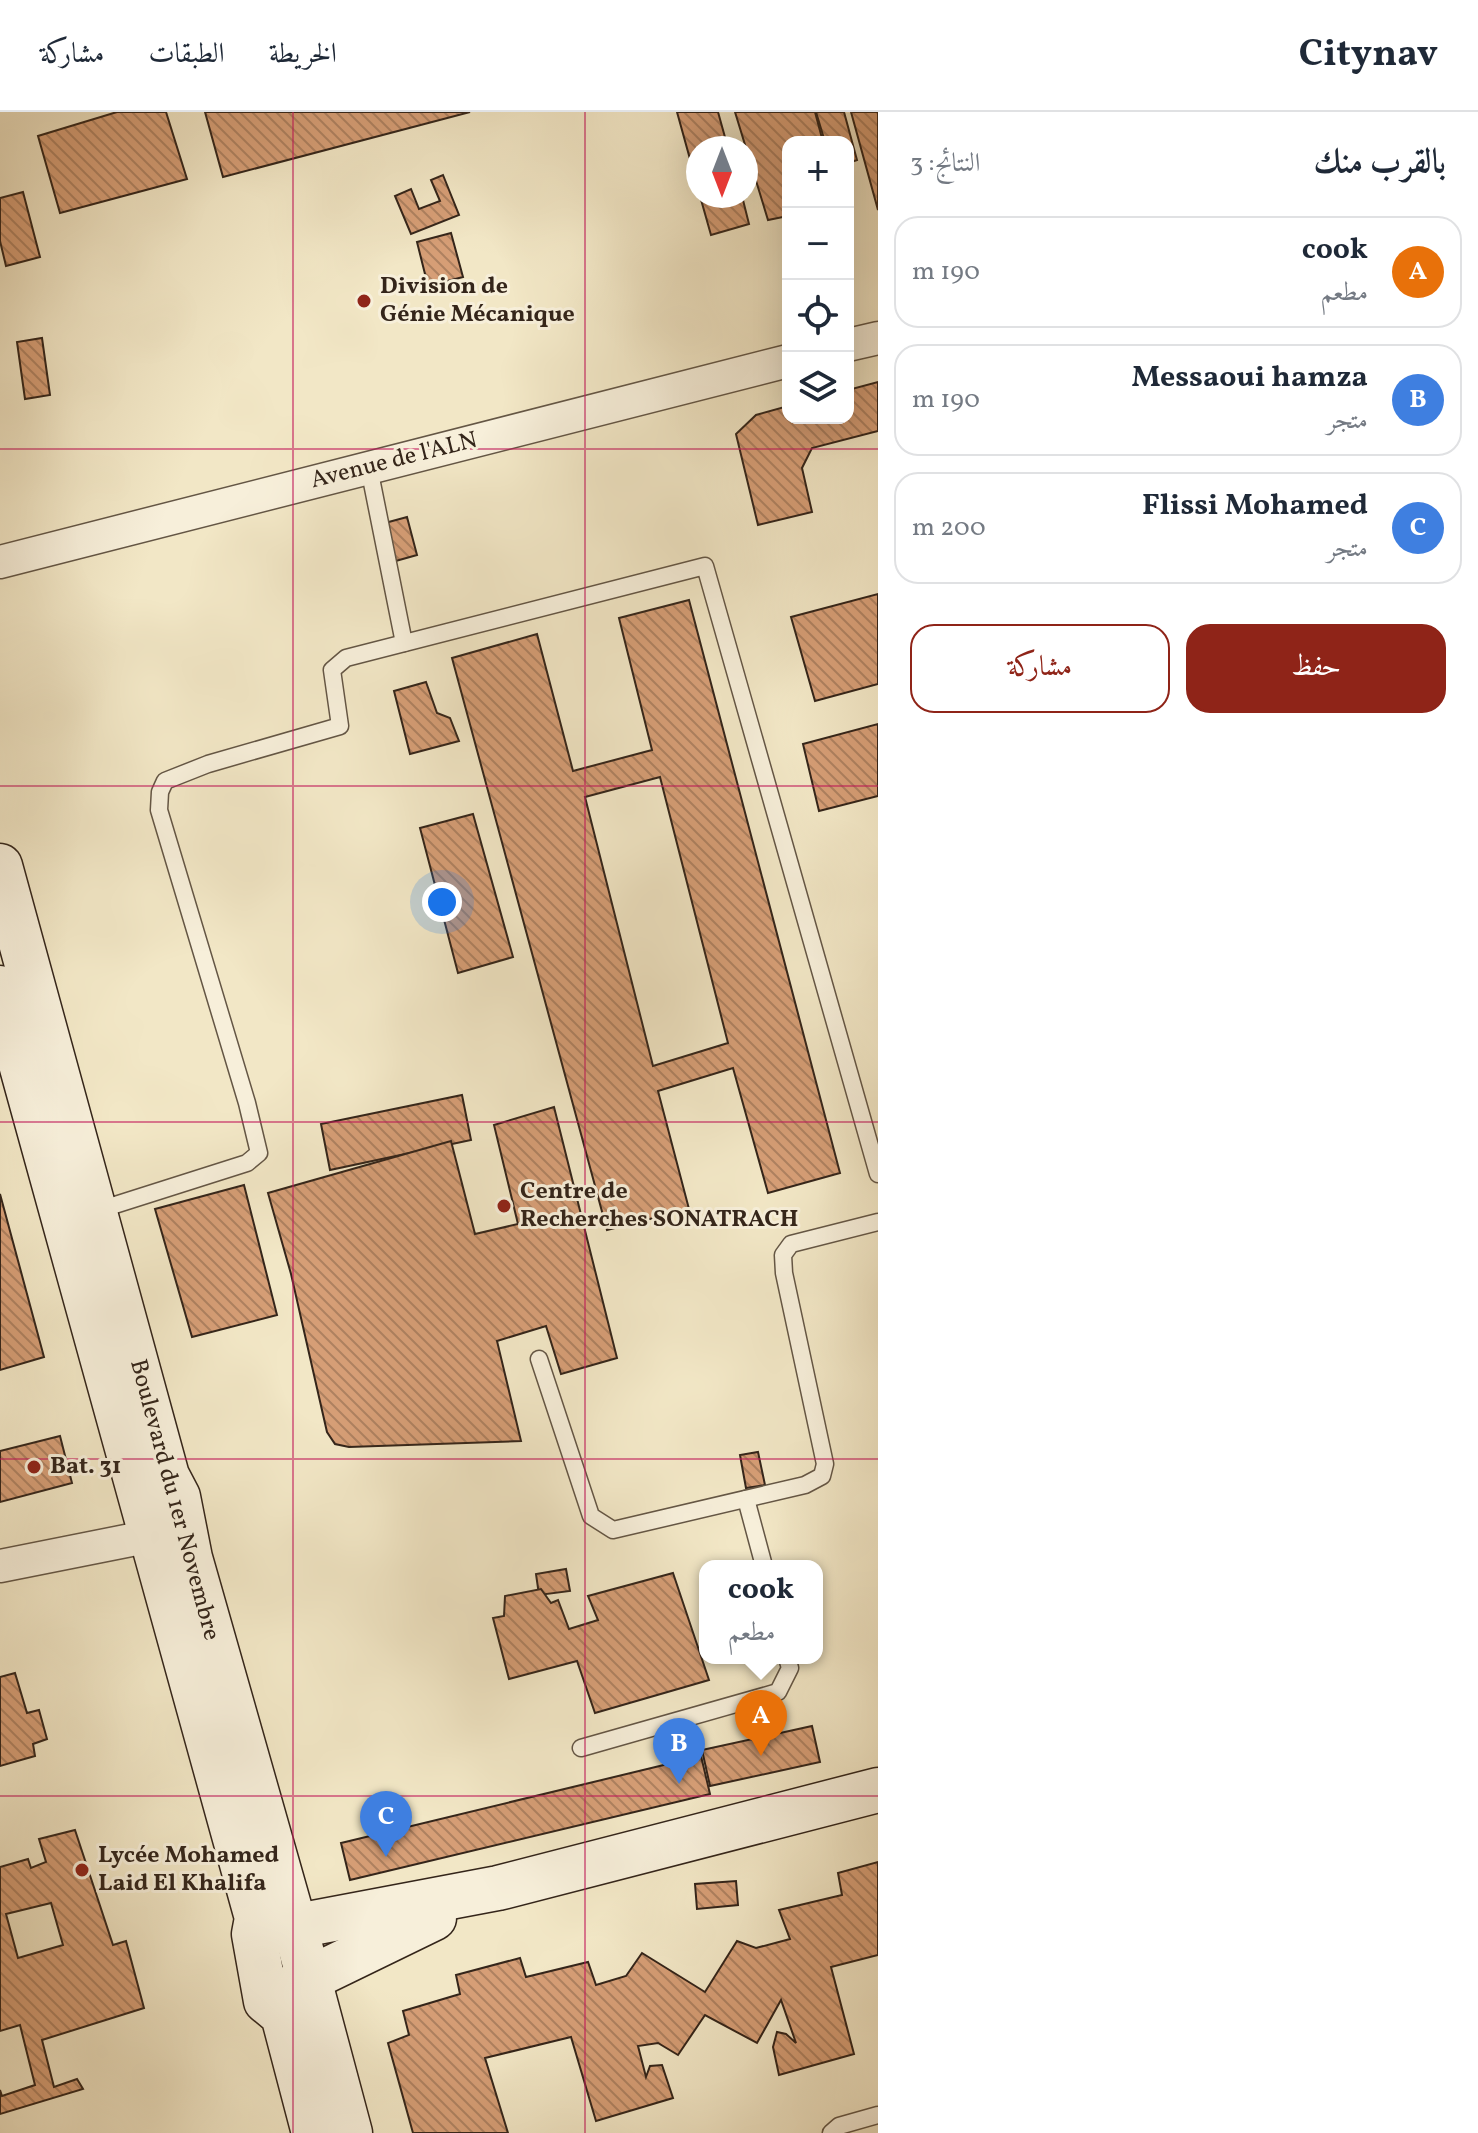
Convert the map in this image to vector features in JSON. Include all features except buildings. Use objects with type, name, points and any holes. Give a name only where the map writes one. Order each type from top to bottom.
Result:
[{"type":"main road","name":"Boulevard du 1er Novembre","points":[[0,866],[167,1476],[178,1497],[274,1931],[266,2001],[283,2015],[314,2133]]},
{"type":"main road","name":"Boulevard du 1er Novembre","points":[[0,988],[257,1918],[274,1931],[308,1978],[350,2133]]},
{"type":"main road","points":[[274,1931],[498,1888],[878,1790]]},
{"type":"main road","points":[[266,2001],[498,1888]]},
{"type":"street","points":[[854,344],[878,338]]},
{"type":"street","name":"Avenue de l'ALN","points":[[0,562],[782,363]]},
{"type":"street","points":[[0,1566],[151,1536],[178,1497]]},
{"type":"lane","points":[[369,468],[404,643]]},
{"type":"lane","points":[[94,1211],[247,1163],[259,1153],[247,1103],[159,810],[160,792],[165,781],[208,764],[340,726],[332,670],[346,658],[705,566],[878,1174]]},
{"type":"lane","points":[[539,1359],[591,1516],[613,1530],[805,1485],[822,1476],[825,1464],[784,1273],[783,1255],[791,1244],[878,1222]]},
{"type":"lane","points":[[746,1499],[762,1560]]},
{"type":"lane","points":[[581,1748],[778,1692],[790,1668],[789,1664]]},
{"type":"lane","points":[[831,2133],[839,2126],[878,2115]]},
{"type":"place","name":"Division de Génie Mécanique","points":[[364,301]]},
{"type":"place","name":"Centre de Recherches SONATRACH","points":[[504,1206]]},
{"type":"place","name":"Bat. 31","points":[[34,1467]]},
{"type":"place","name":"cook","points":[[761,1756]]},
{"type":"place","name":"Messaoui hamza","points":[[679,1784]]},
{"type":"place","name":"Flissi Mohamed","points":[[386,1857]]},
{"type":"place","name":"Lycée Mohamed Laid El Khalifa","points":[[82,1870]]}]
